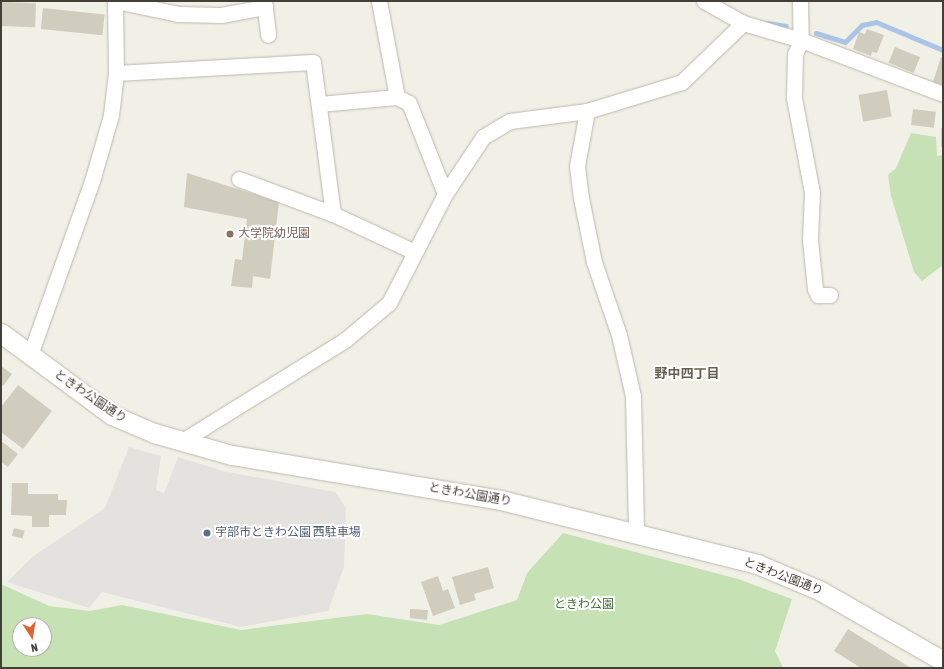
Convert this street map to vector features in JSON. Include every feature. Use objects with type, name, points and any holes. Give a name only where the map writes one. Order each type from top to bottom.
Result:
[{"type":"street","points":[[30,355],[92,181],[111,116],[116,73],[116,1],[178,14],[221,15],[264,4],[268,35]]},
{"type":"street","points":[[379,1],[397,97]]},
{"type":"street","points":[[704,1],[743,23],[801,40],[943,94]]},
{"type":"street","points":[[800,1],[801,40],[795,54],[794,98],[812,192],[810,240],[815,289],[818,295],[830,295]]},
{"type":"street","points":[[182,441],[345,340],[389,303],[445,194],[471,151],[496,128],[529,117],[587,111],[682,82],[743,23]]},
{"type":"street","points":[[116,73],[313,62],[333,214]]},
{"type":"street","points":[[319,104],[397,97],[409,103],[445,194]]},
{"type":"street","points":[[587,111],[577,166],[581,198],[594,262],[619,335],[633,396],[636,533]]},
{"type":"street","points":[[239,179],[333,214],[415,252]]},
{"type":"street","name":"ときわ公園通り","points":[[1,333],[112,415],[182,441],[232,454],[501,500],[757,564],[812,587],[943,661]]},
{"type":"green space","points":[[911,133],[936,137],[937,156],[943,155],[943,265],[922,281],[914,272],[891,196],[888,175],[896,168]]},
{"type":"green space","name":"ときわ公園","points":[[563,533],[738,579],[792,599],[775,651],[783,668],[1,668],[1,584],[49,606],[90,611],[122,605],[241,630],[367,614],[439,625],[517,600],[527,573]]},
{"type":"shaded area","name":"宇部市ときわ公園 西駐車場","points":[[129,447],[161,456],[156,490],[164,493],[178,457],[223,471],[335,492],[346,508],[344,567],[328,611],[241,627],[102,592],[89,608],[7,582],[32,557],[105,508]]},
{"type":"building","points":[[1,2],[36,3],[35,27],[1,26]]},
{"type":"building","points":[[43,8],[105,14],[102,35],[41,29]]},
{"type":"building","points":[[867,29],[884,35],[877,53],[872,52],[871,56],[853,49],[859,32],[865,34]]},
{"type":"building","points":[[895,47],[920,57],[914,73],[889,63]]},
{"type":"building","points":[[941,57],[943,58],[943,85],[933,82]]},
{"type":"building","points":[[887,90],[892,117],[863,122],[858,95]]},
{"type":"building","points":[[913,109],[936,112],[934,128],[911,125]]},
{"type":"building","points":[[941,128],[943,128],[943,147],[941,147]]},
{"type":"building","points":[[187,173],[279,202],[270,279],[253,276],[252,288],[231,286],[235,259],[242,260],[247,219],[184,207]]},
{"type":"building","points":[[1,366],[12,374],[3,386],[1,384]]},
{"type":"building","points":[[18,385],[52,411],[23,449],[1,432],[1,407]]},
{"type":"building","points":[[1,441],[18,454],[8,467],[1,462]]},
{"type":"building","points":[[12,483],[28,483],[28,494],[58,494],[58,500],[67,500],[66,515],[49,515],[49,527],[32,527],[32,516],[11,515]]},
{"type":"building","points":[[14,528],[25,531],[23,539],[12,536]]},
{"type":"building","points":[[488,567],[494,588],[474,594],[476,600],[460,605],[452,577]]},
{"type":"building","points":[[438,576],[443,591],[448,589],[455,608],[433,616],[421,582]]},
{"type":"building","points":[[410,609],[428,610],[427,620],[410,618]]},
{"type":"building","points":[[848,629],[911,668],[861,668],[834,651]]},
{"type":"waterway","points":[[816,33],[845,42],[862,25],[876,22],[943,50]]},
{"type":"waterway","points":[[767,23],[786,26]]},
{"type":"place","name":"大学院幼児園","points":[[230,234]]},
{"type":"place","name":"宇部市ときわ公園 西駐車場","points":[[207,533]]},
{"type":"district","name":"野中四丁目","points":[[687,374]]}]
